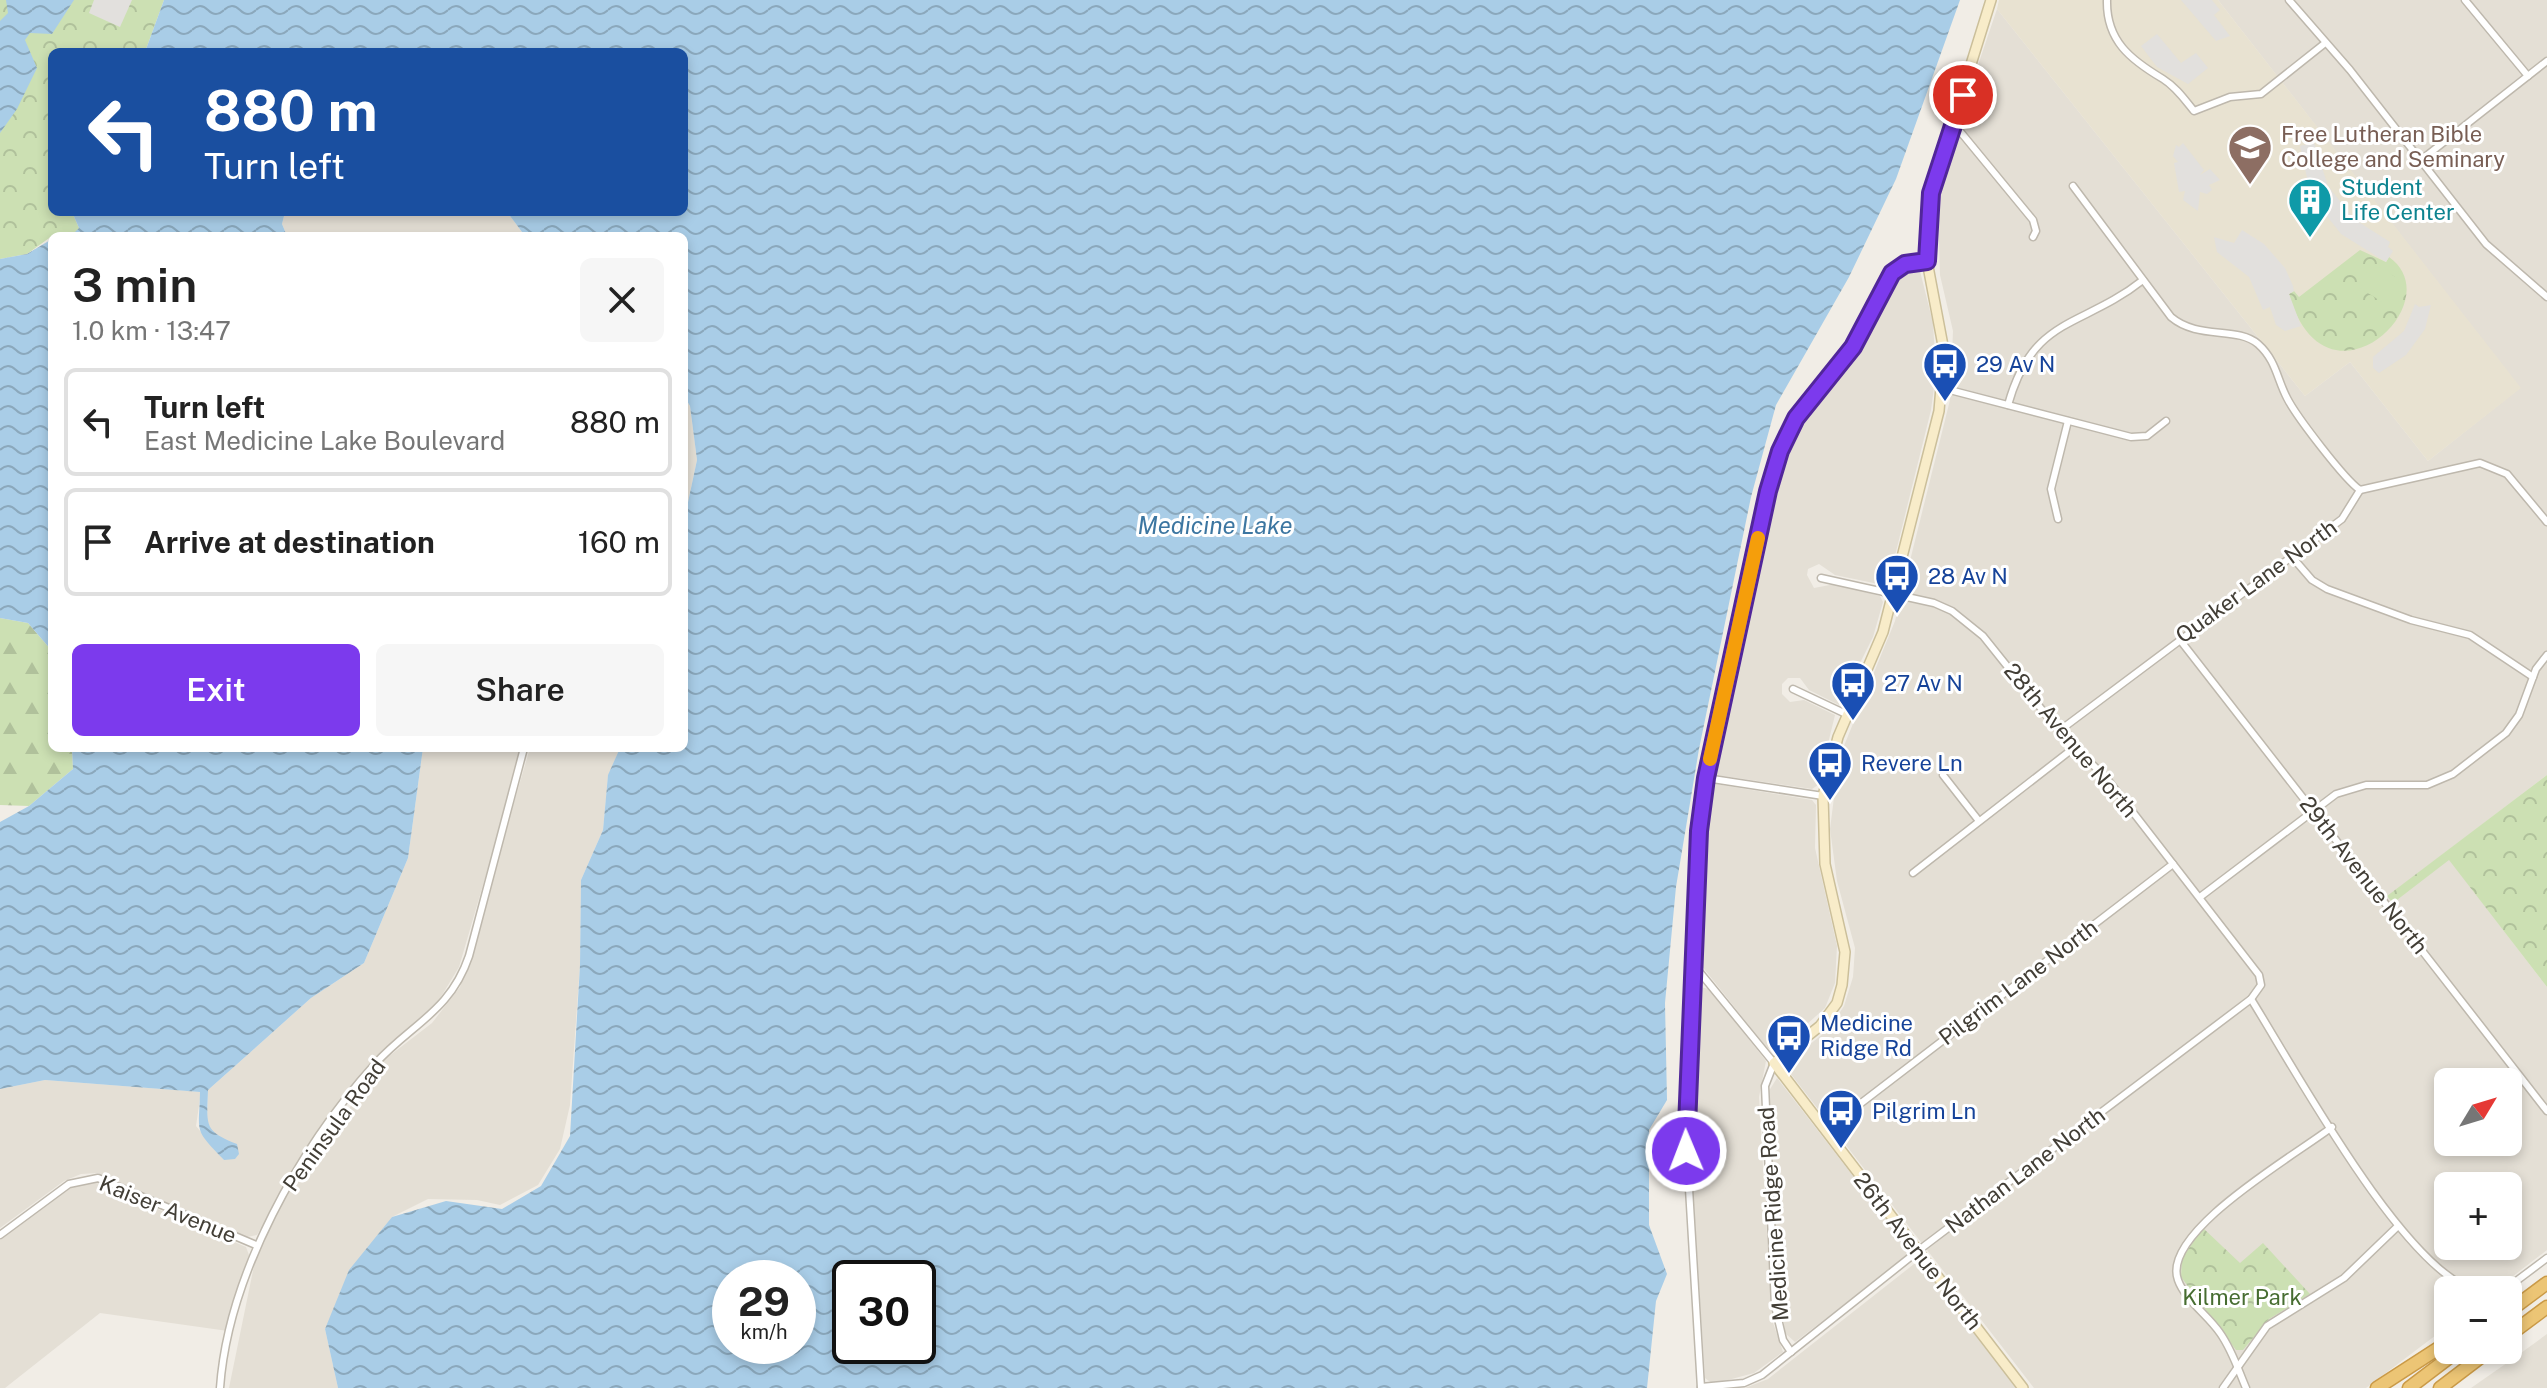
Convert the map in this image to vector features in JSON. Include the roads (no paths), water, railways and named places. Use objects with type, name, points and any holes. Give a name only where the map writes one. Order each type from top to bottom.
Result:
[{"type":"highway","points":[[2522,1295],[2547,1282]]},
{"type":"highway","points":[[2522,1301],[2547,1282]]},
{"type":"highway","points":[[2522,1326],[2547,1307]]},
{"type":"highway","points":[[2377,1388],[2434,1351]]},
{"type":"highway","points":[[2409,1388],[2441,1364]]},
{"type":"highway","points":[[2443,1388],[2472,1364]]},
{"type":"street","points":[[1774,1063],[1820,1026],[1837,1003],[1842,985],[1845,952],[1825,864],[1823,796],[1846,714],[1872,662],[1893,593],[1942,388],[1942,338],[1927,261],[1931,193],[1991,0]]},
{"type":"street","points":[[2107,0],[2109,24],[2122,50],[2141,67],[2164,79],[2194,111],[2230,97],[2261,94],[2324,44]]},
{"type":"street","points":[[2289,0],[2324,44],[2350,70],[2486,244],[2547,297]]},
{"type":"street","points":[[2465,0],[2528,76]]},
{"type":"street","points":[[2421,160],[2547,61]]},
{"type":"street","points":[[1954,124],[2033,220],[2036,231],[2033,237]]},
{"type":"street","points":[[2073,186],[2181,325],[2192,331],[2245,338],[2261,346],[2277,368],[2290,404],[2360,490],[2465,464],[2490,465],[2507,474],[2547,522]]},
{"type":"street","points":[[1701,1388],[1685,1122],[1699,831],[1706,778],[1749,573],[1780,451],[1796,418],[1853,347],[1892,273],[1905,264],[1927,261]]},
{"type":"street","points":[[2008,405],[2026,357],[2054,329],[2115,302],[2143,280]]},
{"type":"street","points":[[1942,388],[2140,438],[2166,421]]},
{"type":"street","points":[[2058,519],[2051,489],[2068,421]]},
{"type":"street","name":"Quaker Lane North","points":[[2059,731],[2342,519],[2360,490]]},
{"type":"street","points":[[2293,558],[2312,580],[2327,589],[2411,620],[2470,635],[2533,677]]},
{"type":"street","name":"28th Avenue North","points":[[1821,578],[1934,603],[1967,622],[1983,636],[2059,731],[2108,780],[2259,975],[2261,985]]},
{"type":"street","name":"29th Avenue North","points":[[2180,640],[2547,1111]]},
{"type":"street","points":[[2200,897],[2336,794],[2356,787],[2427,785],[2453,774],[2506,733],[2519,715],[2533,677],[2547,655]]},
{"type":"street","points":[[1793,689],[1846,714]]},
{"type":"street","points":[[1913,873],[2075,747]]},
{"type":"street","name":"Peninsula Road","points":[[219,1388],[239,1298],[256,1245],[291,1181],[363,1079],[384,1055],[438,1011],[460,980],[523,752]]},
{"type":"street","points":[[1943,775],[1979,821]]},
{"type":"street","points":[[1706,778],[1823,796]]},
{"type":"street","name":"Pilgrim Lane North","points":[[1826,1130],[2173,864]]},
{"type":"street","name":"26th Avenue North","points":[[1693,964],[1774,1063],[2023,1388]]},
{"type":"street","name":"Nathan Lane North","points":[[1701,1388],[1750,1381],[1791,1352],[2251,999],[2261,985]]},
{"type":"street","points":[[2251,999],[2397,1227],[2435,1268],[2450,1276]]},
{"type":"street","name":"Medicine Ridge Road","points":[[1774,1063],[1765,1086],[1775,1306],[1783,1340],[1791,1352]]},
{"type":"street","points":[[2246,1388],[2218,1330],[2181,1288],[2176,1272],[2178,1258],[2201,1227],[2226,1204],[2332,1127]]},
{"type":"street","name":"Kaiser Avenue","points":[[0,1235],[64,1187],[90,1178],[118,1184],[256,1245]]},
{"type":"street","points":[[2223,1388],[2267,1326],[2344,1278],[2397,1227]]},
{"type":"street","points":[[2522,1277],[2547,1258]]},
{"type":"water","points":[[6,0],[74,0],[52,34],[30,33],[25,40],[37,68],[17,109],[0,133],[0,21],[8,13]]},
{"type":"water","name":"Medicine Lake","points":[[164,0],[1960,0],[1896,179],[1849,277],[1776,405],[1751,497],[1699,749],[1676,887],[1665,1003],[1667,1100],[1649,1130],[1649,1225],[1667,1274],[1656,1301],[1647,1388],[338,1388],[325,1329],[349,1270],[392,1217],[446,1201],[502,1209],[541,1186],[570,1136],[580,965],[581,880],[603,830],[608,775],[618,752],[688,752],[688,502],[697,460],[688,403],[688,232],[522,232],[510,216],[688,216],[688,48],[146,48]]},
{"type":"water","points":[[74,216],[284,216],[282,224],[285,232],[75,232],[79,228]]},
{"type":"water","points":[[48,241],[48,646],[28,623],[0,618],[0,259],[27,254]]},
{"type":"water","points":[[72,752],[422,752],[408,858],[364,963],[311,998],[208,1090],[209,1125],[218,1135],[237,1144],[239,1154],[235,1159],[224,1160],[200,1130],[200,1092],[45,1080],[0,1089],[0,822],[29,806],[73,769]]},
{"type":"place","name":"Free Lutheran Bible College and Seminary","points":[[2250,186]]},
{"type":"place","name":"Student Life Center","points":[[2310,239]]},
{"type":"place","name":"29 Av N","points":[[1945,403]]},
{"type":"place","name":"28 Av N","points":[[1897,615]]},
{"type":"place","name":"27 Av N","points":[[1853,722]]},
{"type":"place","name":"Revere Ln","points":[[1830,802]]},
{"type":"place","name":"Medicine Ridge Rd","points":[[1789,1075]]},
{"type":"place","name":"Pilgrim Ln","points":[[1841,1150]]},
{"type":"park label","name":"Kilmer Park","points":[[2242,1297]]}]
